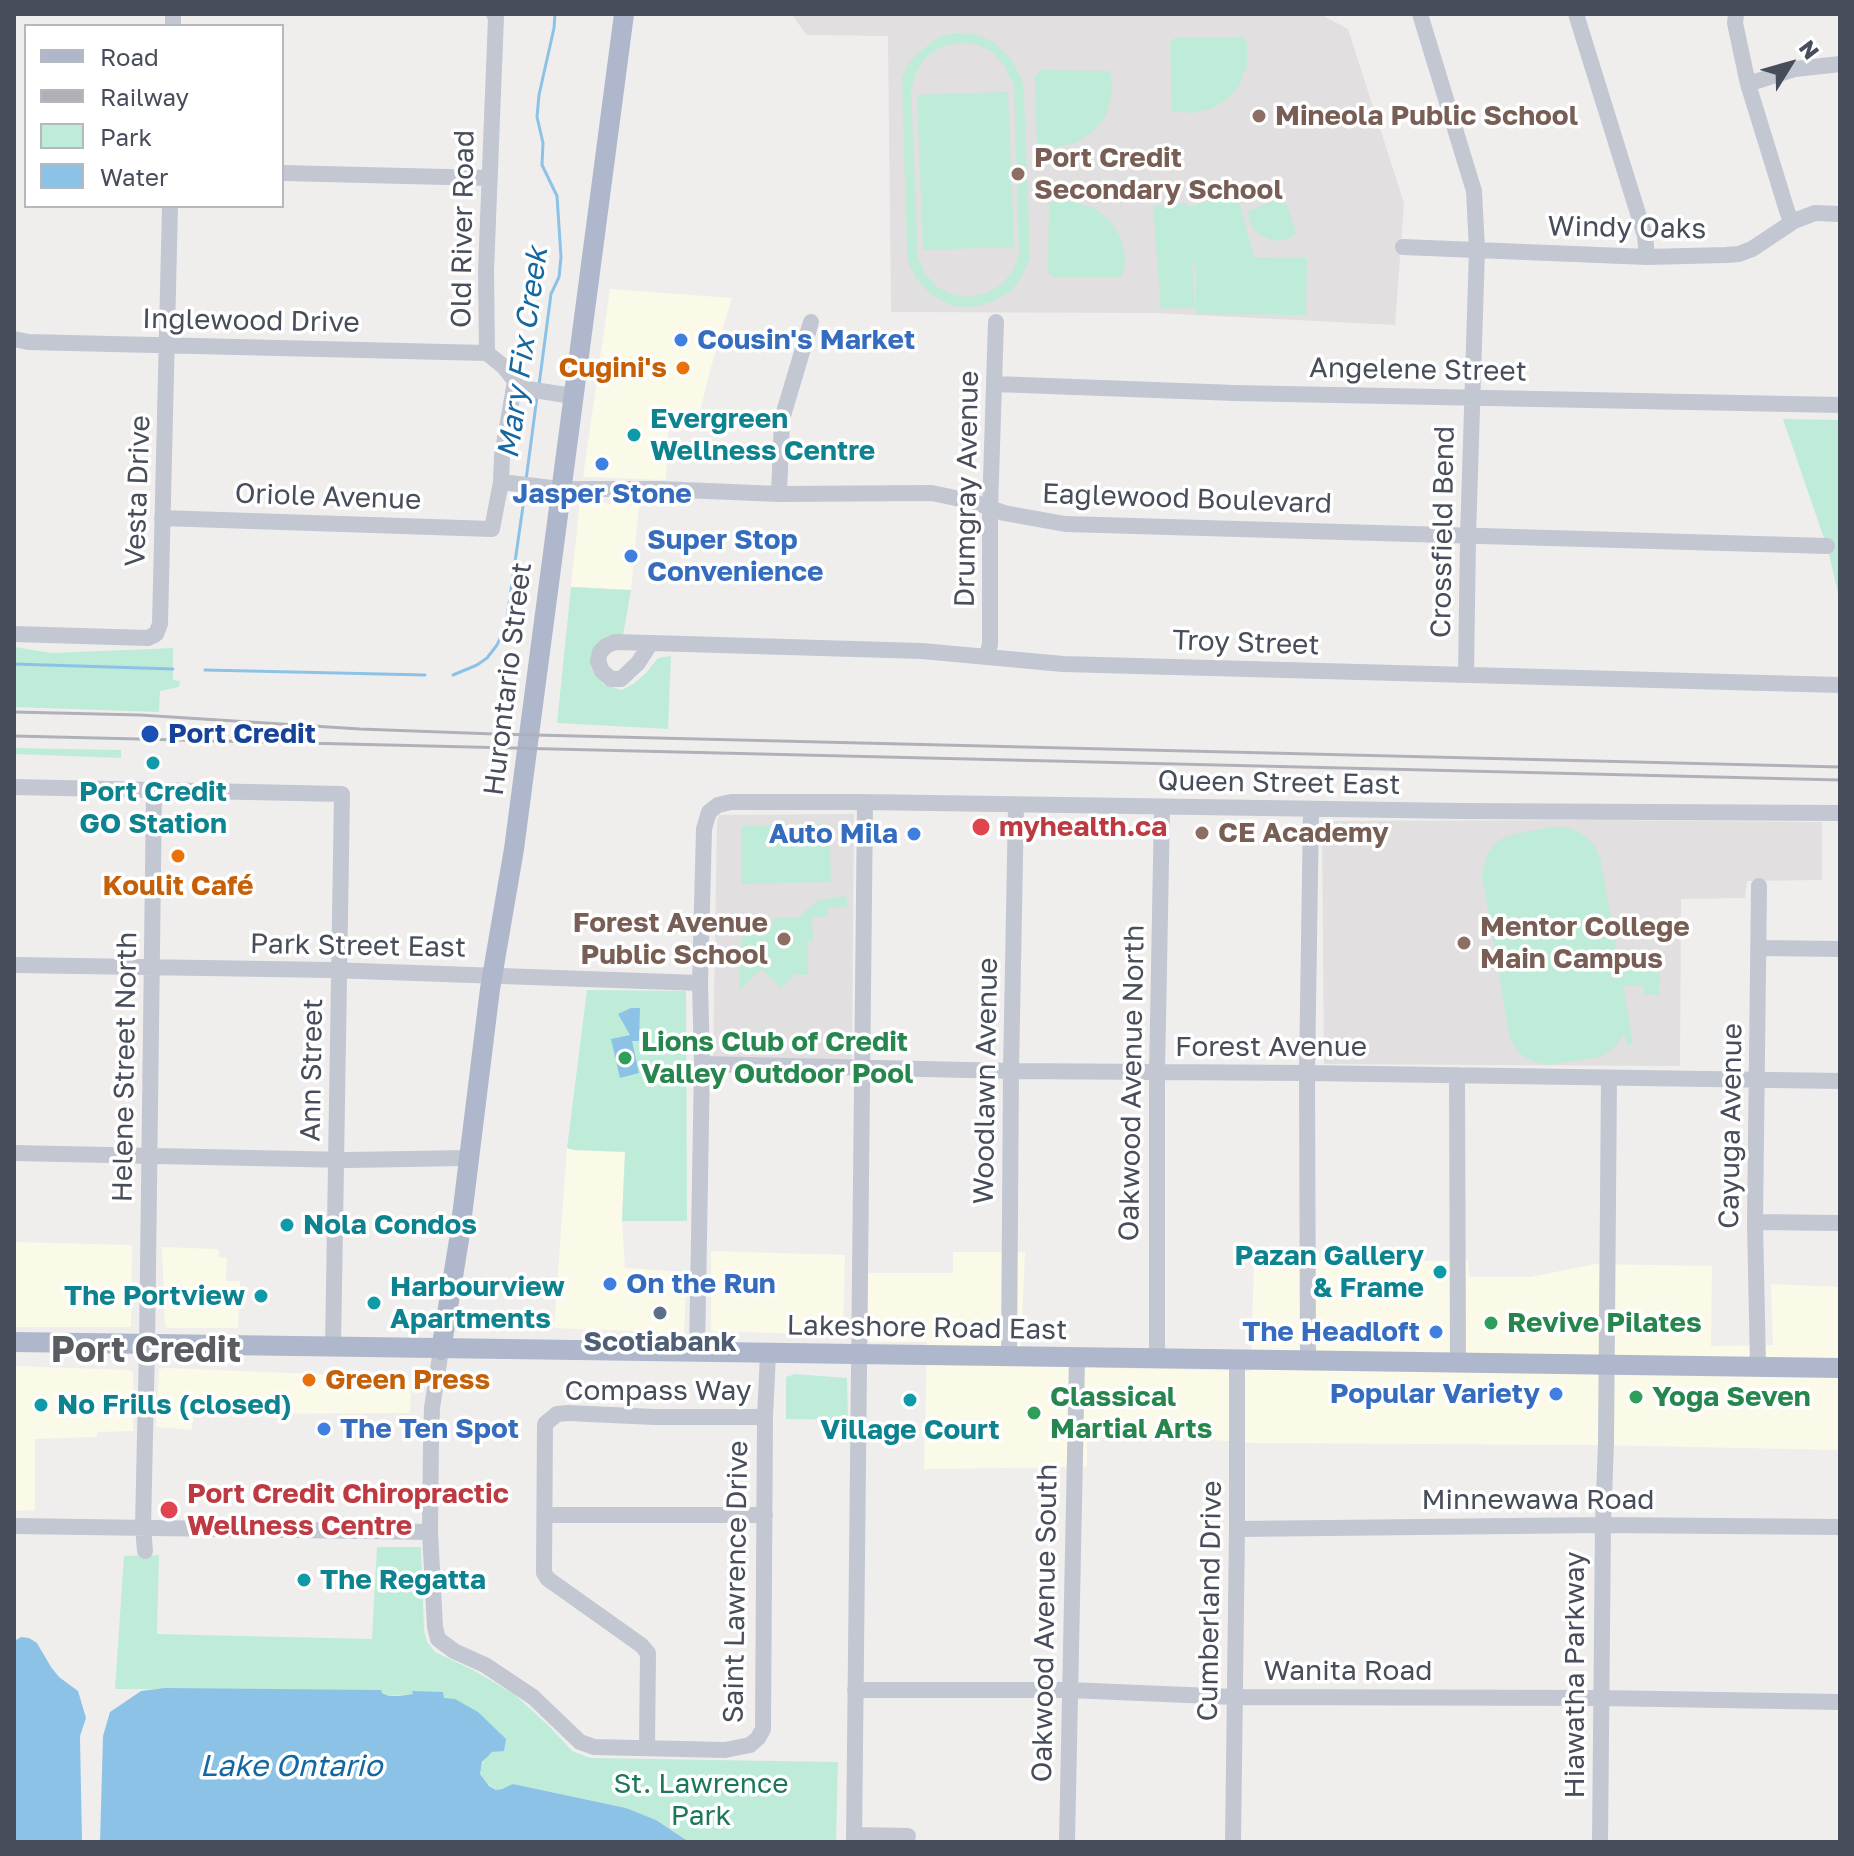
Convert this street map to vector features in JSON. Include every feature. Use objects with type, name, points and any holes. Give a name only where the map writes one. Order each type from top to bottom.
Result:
[{"type":"main road","name":"Hurontario Street","points":[[441,1350],[453,1280],[492,975],[514,849],[550,488],[573,396],[624,14]]},
{"type":"main road","name":"Lakeshore Road East","points":[[14,1342],[1840,1368]]},
{"type":"street","name":"Old River Road","points":[[494,14],[486,271],[487,353],[504,367],[515,381],[514,387]]},
{"type":"street","name":"Crossfield Bend","points":[[1420,14],[1474,191],[1477,250],[1466,675]]},
{"type":"street","points":[[1576,14],[1645,236],[1647,257]]},
{"type":"street","points":[[1736,14],[1735,23],[1748,84],[1788,214],[1794,221]]},
{"type":"street","points":[[1748,84],[1795,69],[1840,64]]},
{"type":"street","points":[[284,173],[489,178]]},
{"type":"street","name":"Vesta Drive","points":[[14,634],[148,638],[156,634],[160,624],[170,208]]},
{"type":"street","name":"Windy Oaks","points":[[1403,247],[1647,257],[1739,254],[1752,249],[1794,221],[1815,213],[1840,214]]},
{"type":"street","points":[[779,494],[782,419],[811,322]]},
{"type":"street","name":"Drumgray Avenue","points":[[987,656],[990,644],[990,509],[996,322]]},
{"type":"street","name":"Inglewood Drive","points":[[14,339],[28,342],[487,353]]},
{"type":"street","name":"Angelene Street","points":[[995,384],[1235,393],[1840,405]]},
{"type":"street","points":[[501,482],[502,456],[514,387],[573,396]]},
{"type":"street","name":"Eaglewood Boulevard","points":[[501,482],[550,488],[779,494],[932,493],[974,502],[990,509],[1065,524],[1827,546]]},
{"type":"street","name":"Oriole Avenue","points":[[162,518],[492,529],[501,482]]},
{"type":"street","name":"Troy Street","points":[[651,643],[922,651],[1063,664],[1840,685]]},
{"type":"street","points":[[14,787],[154,791]]},
{"type":"street","name":"Ann Street","points":[[154,791],[342,794],[333,1348]]},
{"type":"street","name":"Helene Street North","points":[[145,1551],[154,791]]},
{"type":"street","name":"Queen Street East","points":[[700,983],[704,829],[709,812],[718,805],[731,802],[1840,813]]},
{"type":"street","points":[[865,802],[854,1839],[908,1836]]},
{"type":"street","name":"Woodlawn Avenue","points":[[1009,1357],[1016,805]]},
{"type":"street","name":"Oakwood Avenue North","points":[[1157,1359],[1157,1073],[1162,808]]},
{"type":"street","points":[[1308,1361],[1307,1073],[1311,809]]},
{"type":"street","name":"Cayuga Avenue","points":[[1758,1367],[1755,1222],[1759,886]]},
{"type":"street","points":[[1760,948],[1840,949]]},
{"type":"street","name":"Park Street East","points":[[14,965],[492,975],[700,983]]},
{"type":"street","points":[[697,1353],[702,1064],[700,983]]},
{"type":"street","name":"Forest Avenue","points":[[702,1064],[1840,1081]]},
{"type":"street","points":[[1457,1075],[1458,1363]]},
{"type":"street","name":"Hiawatha Parkway","points":[[1600,1842],[1609,1078]]},
{"type":"street","points":[[14,1153],[336,1160],[468,1158]]},
{"type":"street","points":[[1755,1222],[1840,1223]]},
{"type":"street","name":"Saint Lawrence Drive","points":[[441,1350],[432,1408],[430,1532],[438,1639],[533,1697],[580,1742],[594,1747],[725,1750],[750,1745],[763,1729],[768,1354]]},
{"type":"street","name":"Oakwood Avenue South","points":[[1067,1842],[1077,1358]]},
{"type":"street","name":"Cumberland Drive","points":[[1233,1842],[1237,1360]]},
{"type":"street","name":"Compass Way","points":[[647,1747],[648,1653],[544,1573],[545,1424],[557,1414],[765,1417]]},
{"type":"street","points":[[545,1515],[765,1515]]},
{"type":"street","name":"Minnewawa Road","points":[[1237,1529],[1603,1525],[1840,1527]]},
{"type":"street","points":[[14,1526],[430,1532]]},
{"type":"street","name":"Wanita Road","points":[[855,1690],[1069,1690],[1235,1697],[1840,1702]]},
{"type":"shaded area","points":[[791,14],[1320,14],[1348,29],[1404,203],[1395,325],[1156,313],[891,312],[888,36],[807,35]]},
{"type":"shaded area","points":[[610,289],[732,298],[700,411],[669,412],[666,480],[583,477]]},
{"type":"shaded area","points":[[580,501],[639,506],[631,590],[571,587]]},
{"type":"shaded area","name":"Forest Avenue Public School","points":[[854,814],[852,1061],[713,1057],[719,815]]},
{"type":"shaded area","name":"Mentor College Main Campus","points":[[1322,821],[1822,822],[1822,880],[1747,881],[1745,898],[1681,899],[1680,1066],[1324,1064]]},
{"type":"shaded area","points":[[567,1148],[625,1152],[622,1221],[625,1268],[687,1272],[684,1333],[554,1328]]},
{"type":"shaded area","points":[[14,1242],[132,1245],[131,1327],[14,1327]]},
{"type":"shaded area","points":[[162,1247],[216,1249],[219,1257],[227,1258],[226,1281],[240,1281],[238,1328],[167,1328]]},
{"type":"shaded area","points":[[711,1251],[845,1255],[843,1335],[711,1331]]},
{"type":"shaded area","points":[[953,1252],[1025,1252],[1020,1366],[1251,1371],[1254,1260],[1468,1261],[1469,1277],[1530,1277],[1595,1264],[1712,1266],[1711,1346],[1773,1345],[1771,1284],[1840,1287],[1840,1450],[1252,1443],[1087,1430],[1087,1467],[924,1469],[927,1342],[868,1342],[868,1273],[953,1273]]},
{"type":"shaded area","points":[[14,1366],[133,1372],[133,1431],[98,1432],[96,1437],[35,1439],[35,1510],[14,1511]]},
{"type":"shaded area","points":[[159,1369],[409,1378],[410,1413],[193,1414],[192,1430],[156,1427]]},
{"type":"green space","points":[[973,34],[993,41],[1010,58],[1022,79],[1024,95],[1030,257],[1012,290],[993,301],[973,307],[953,306],[930,294],[916,278],[907,252],[902,79],[908,64],[941,36]],"holes":[[[958,43],[976,44],[992,52],[1004,65],[1014,89],[1019,254],[1013,270],[1002,284],[987,293],[970,297],[953,295],[937,287],[925,274],[918,258],[911,89],[916,72],[926,57],[941,47]]]},
{"type":"green space","points":[[1176,37],[1245,37],[1247,65],[1240,84],[1228,99],[1211,109],[1192,113],[1172,111],[1170,43]]},
{"type":"green space","points":[[1041,70],[1110,71],[1111,99],[1105,117],[1092,132],[1075,143],[1056,147],[1037,145],[1035,77]]},
{"type":"green space","points":[[1008,92],[1014,247],[923,250],[917,95]]},
{"type":"green space","points":[[1230,194],[1238,198],[1254,257],[1307,258],[1306,315],[1196,314],[1196,267],[1192,264],[1195,307],[1161,309],[1153,206],[1187,203],[1188,207]]},
{"type":"green space","points":[[1279,199],[1285,200],[1296,234],[1279,241],[1260,235],[1253,229],[1248,211]]},
{"type":"green space","points":[[1077,202],[1095,209],[1110,221],[1121,238],[1125,257],[1122,277],[1055,278],[1048,272],[1049,203]]},
{"type":"green space","points":[[1783,419],[1840,420],[1840,602],[1828,550]]},
{"type":"green space","points":[[571,587],[631,590],[622,641],[615,640],[594,670],[603,684],[622,690],[646,673],[658,658],[671,656],[668,729],[557,723]]},
{"type":"green space","points":[[14,647],[52,653],[173,648],[173,680],[180,681],[179,687],[160,691],[159,712],[14,707]]},
{"type":"green space","points":[[14,748],[121,750],[121,758],[14,754]]},
{"type":"green space","points":[[829,824],[831,882],[742,884],[741,826]]},
{"type":"green space","points":[[1552,827],[1566,827],[1579,832],[1596,849],[1617,952],[1660,954],[1659,995],[1644,994],[1644,986],[1623,985],[1633,1044],[1627,1045],[1624,1033],[1615,1047],[1599,1057],[1548,1065],[1525,1057],[1510,1039],[1482,876],[1486,856],[1501,839]]},
{"type":"green space","points":[[846,896],[848,907],[828,908],[827,916],[812,918],[813,941],[808,941],[808,975],[795,974],[781,988],[762,969],[739,990],[743,925],[772,926],[773,917],[797,918],[819,900]]},
{"type":"green space","points":[[587,990],[686,991],[687,1221],[622,1221],[625,1152],[567,1148]]},
{"type":"green space","points":[[795,1374],[847,1378],[848,1420],[786,1419],[786,1377]]},
{"type":"green space","name":"St. Lawrence Park","points":[[377,1547],[421,1547],[427,1642],[435,1652],[514,1694],[572,1751],[590,1758],[838,1762],[836,1842],[689,1842],[656,1820],[626,1808],[513,1784],[496,1790],[484,1781],[480,1769],[486,1757],[499,1751],[444,1698],[413,1694],[389,1696],[380,1690],[115,1689],[124,1556],[159,1555],[157,1634],[372,1639]]},
{"type":"water","name":"Lions Club of Credit Valley Outdoor Pool","points":[[640,1008],[639,1041],[632,1041],[639,1073],[620,1078],[611,1039],[630,1035],[618,1014]]},
{"type":"water","points":[[21,1637],[37,1643],[59,1677],[78,1691],[86,1718],[80,1736],[82,1842],[14,1842],[14,1641]]},
{"type":"water","name":"Lake Ontario","points":[[165,1688],[381,1690],[389,1696],[413,1694],[412,1691],[443,1692],[444,1698],[455,1699],[478,1712],[506,1739],[504,1751],[492,1752],[482,1762],[480,1774],[489,1786],[496,1790],[513,1784],[626,1808],[656,1820],[689,1842],[100,1842],[103,1736],[110,1712],[141,1691]]},
{"type":"waterway","name":"Mary Fix Creek","points":[[539,385],[551,294],[559,277],[561,257],[557,196],[542,165],[543,143],[537,117],[555,14]]},
{"type":"waterway","name":"Mary Fix Creek","points":[[526,480],[537,397]]},
{"type":"waterway","name":"Mary Fix Creek","points":[[453,675],[487,658],[502,634],[525,492]]},
{"type":"waterway","name":"Mary Fix Creek","points":[[14,664],[173,669]]},
{"type":"waterway","name":"Mary Fix Creek","points":[[205,670],[425,675]]},
{"type":"railway","points":[[14,712],[140,715],[494,734],[1840,767]]},
{"type":"railway","points":[[14,736],[1840,780]]},
{"type":"place","name":"Mineola Public School","points":[[1259,116]]},
{"type":"place","name":"Port Credit Secondary School","points":[[1018,174]]},
{"type":"place","name":"Cousin's Market","points":[[681,340]]},
{"type":"place","name":"Cugini's","points":[[683,368]]},
{"type":"place","name":"Evergreen Wellness Centre","points":[[634,435]]},
{"type":"place","name":"Jasper Stone","points":[[602,464]]},
{"type":"place","name":"Super Stop Convenience","points":[[631,556]]},
{"type":"place","name":"Port Credit","points":[[150,734]]},
{"type":"place","name":"Port Credit GO Station","points":[[153,763]]},
{"type":"place","name":"myhealth.ca","points":[[981,827]]},
{"type":"place","name":"CE Academy","points":[[1202,833]]},
{"type":"place","name":"Auto Mila","points":[[914,834]]},
{"type":"place","name":"Koulit Café","points":[[178,856]]},
{"type":"place","name":"Forest Avenue Public School","points":[[784,939]]},
{"type":"place","name":"Mentor College Main Campus","points":[[1464,943]]},
{"type":"place","name":"Lions Club of Credit Valley Outdoor Pool","points":[[625,1058]]},
{"type":"place","name":"Nola Condos","points":[[287,1225]]},
{"type":"place","name":"Pazan Gallery & Frame","points":[[1440,1272]]},
{"type":"place","name":"On the Run","points":[[610,1284]]},
{"type":"place","name":"The Portview","points":[[261,1296]]},
{"type":"place","name":"Harbourview Apartments","points":[[374,1303]]},
{"type":"place","name":"Scotiabank","points":[[660,1313]]},
{"type":"place","name":"Revive Pilates","points":[[1491,1323]]},
{"type":"place","name":"The Headloft","points":[[1436,1332]]},
{"type":"place","name":"Green Press","points":[[309,1380]]},
{"type":"place","name":"Popular Variety","points":[[1556,1394]]},
{"type":"place","name":"Yoga Seven","points":[[1636,1397]]},
{"type":"place","name":"Village Court","points":[[910,1400]]},
{"type":"place","name":"No Frills (closed)","points":[[41,1405]]},
{"type":"place","name":"Classical Martial Arts","points":[[1034,1413]]},
{"type":"place","name":"The Ten Spot","points":[[324,1429]]},
{"type":"place","name":"Port Credit Chiropractic Wellness Centre","points":[[169,1510]]},
{"type":"place","name":"The Regatta","points":[[304,1580]]},
{"type":"district","name":"Port Credit","points":[[146,1351]]}]
